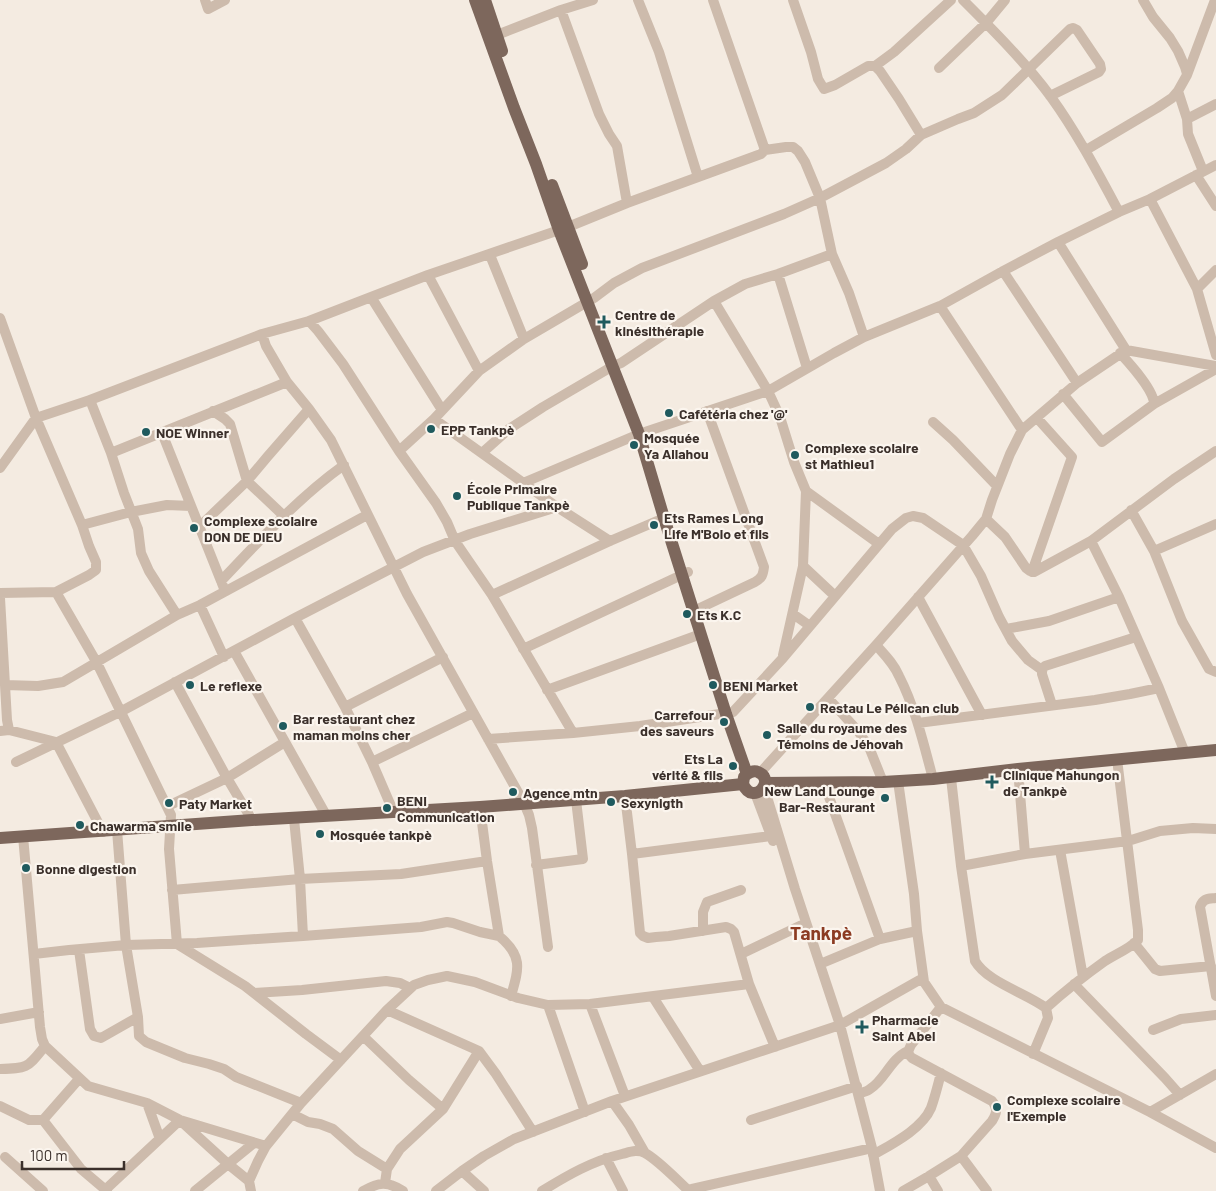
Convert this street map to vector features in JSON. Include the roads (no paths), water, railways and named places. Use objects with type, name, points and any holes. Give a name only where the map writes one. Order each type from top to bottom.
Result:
[{"type":"main road","points":[[482,2],[492,34],[508,67],[564,228],[642,433],[669,514],[701,634],[755,781]]},
{"type":"main road","points":[[642,433],[664,518],[700,608],[729,713]]},
{"type":"main road","points":[[0,838],[252,820],[524,804],[625,796],[755,781],[824,783],[898,782],[1216,750]]},
{"type":"street","points":[[205,0],[208,9],[225,0]]},
{"type":"street","points":[[492,34],[593,0]]},
{"type":"street","points":[[638,0],[659,52],[698,177]]},
{"type":"street","points":[[713,0],[765,150]]},
{"type":"street","points":[[793,0],[818,79],[824,89],[836,85],[868,66],[875,66],[894,52],[951,0]]},
{"type":"street","points":[[963,0],[1029,70],[1050,96],[1086,150],[1119,212]]},
{"type":"street","points":[[939,68],[986,23],[1004,0]]},
{"type":"street","points":[[1143,0],[1178,51],[1187,75]]},
{"type":"street","points":[[1086,150],[1172,98],[1187,75],[1215,0]]},
{"type":"street","points":[[561,10],[599,114],[617,146],[627,204]]},
{"type":"street","points":[[399,450],[434,419],[479,371],[524,339],[591,300],[614,283],[642,268],[784,214],[820,198],[886,163],[906,149],[921,135],[974,113],[1002,94],[1073,28],[1077,30],[1100,64],[1101,69],[1099,72],[1050,96]]},
{"type":"street","points":[[875,66],[899,99],[921,135]]},
{"type":"street","points":[[1178,91],[1200,173],[1216,206]]},
{"type":"street","points":[[1187,119],[1216,104]]},
{"type":"street","points":[[0,468],[36,418],[90,400],[262,334],[309,320],[428,275],[564,228],[761,154],[765,150],[793,147],[798,151],[811,174],[820,198],[832,254],[864,337]]},
{"type":"street","points":[[523,483],[642,433],[768,390],[864,337],[940,306],[1058,242],[1150,199],[1216,165]]},
{"type":"street","points":[[1150,199],[1197,289],[1216,355]]},
{"type":"street","points":[[1058,242],[1123,352],[1154,396],[1154,404]]},
{"type":"street","points":[[490,254],[524,339]]},
{"type":"street","points":[[482,453],[509,429],[543,407],[617,365],[714,300],[744,284],[778,274],[832,254]]},
{"type":"street","points":[[1197,289],[1216,270]]},
{"type":"street","points":[[1003,271],[1077,383]]},
{"type":"street","points":[[778,274],[807,368]]},
{"type":"street","points":[[428,275],[479,371]]},
{"type":"street","points":[[371,297],[442,410]]},
{"type":"street","points":[[714,300],[768,390],[806,491],[803,566],[783,658]]},
{"type":"street","points":[[940,306],[1022,430]]},
{"type":"street","points":[[0,318],[36,418],[96,562],[96,570],[56,592],[0,593]]},
{"type":"street","points":[[309,320],[343,364],[436,503],[455,541],[492,595],[573,733]]},
{"type":"street","points":[[262,334],[266,346],[287,382],[309,408],[331,440],[407,594],[524,804],[532,828],[548,947]]},
{"type":"street","points":[[755,781],[986,519],[997,486],[1022,430],[1077,383],[1123,352],[1216,367]]},
{"type":"street","points":[[1063,394],[1102,442],[1154,404],[1216,367]]},
{"type":"street","points":[[111,453],[287,382]]},
{"type":"street","points":[[90,400],[138,529],[141,553],[149,572],[177,615]]},
{"type":"street","points":[[230,424],[238,402]]},
{"type":"street","points":[[199,527],[247,481],[309,408]]},
{"type":"street","points":[[214,411],[230,424],[247,481],[284,516]]},
{"type":"street","points":[[700,608],[755,582],[764,574],[764,567],[708,411]]},
{"type":"street","points":[[1032,572],[1072,458],[1037,418]]},
{"type":"street","points":[[434,419],[557,507],[610,541]]},
{"type":"street","points":[[933,422],[997,486]]},
{"type":"street","points":[[162,433],[223,586]]},
{"type":"street","points":[[1032,572],[1091,542],[1174,479],[1216,452]]},
{"type":"street","points":[[5,685],[38,686],[63,682],[177,615],[200,605],[223,586],[284,516],[324,480],[344,465]]},
{"type":"street","points":[[806,491],[879,544]]},
{"type":"street","points":[[82,525],[167,505],[191,506]]},
{"type":"street","points":[[16,762],[120,712],[423,552],[484,529],[557,507]]},
{"type":"street","points":[[1131,510],[1154,551],[1182,621],[1208,669],[1216,672]]},
{"type":"street","points":[[223,586],[367,515]]},
{"type":"street","points":[[488,740],[640,726],[729,713],[783,658],[879,544],[899,523],[913,516],[923,518],[963,545],[981,576],[999,617],[1012,640],[1028,660],[1042,670]]},
{"type":"street","points":[[492,595],[664,518]]},
{"type":"street","points":[[986,519],[1004,537],[1026,568],[1032,572]]},
{"type":"street","points":[[1154,551],[1216,524]]},
{"type":"street","points":[[1091,542],[1119,597],[1185,753]]},
{"type":"street","points":[[803,566],[836,596]]},
{"type":"street","points":[[523,649],[685,574]]},
{"type":"street","points":[[56,592],[97,662],[168,806],[171,815],[169,849],[177,944]]},
{"type":"street","points":[[918,597],[982,715]]},
{"type":"street","points":[[1006,629],[1049,621],[1119,597]]},
{"type":"street","points":[[0,598],[7,720],[4,731],[56,742]]},
{"type":"street","points":[[200,605],[224,656]]},
{"type":"street","points":[[793,614],[810,626]]},
{"type":"street","points":[[296,618],[345,707],[394,813]]},
{"type":"street","points":[[547,690],[701,634]]},
{"type":"street","points":[[1052,705],[1042,674],[1045,666],[1136,637]]},
{"type":"street","points":[[876,645],[890,661],[899,676],[918,723],[933,779]]},
{"type":"street","points":[[234,651],[326,816]]},
{"type":"street","points":[[345,707],[443,657]]},
{"type":"street","points":[[175,682],[252,820]]},
{"type":"street","points":[[918,723],[1121,696],[1159,688]]},
{"type":"street","points":[[828,698],[858,731],[869,747],[883,782]]},
{"type":"street","points":[[372,762],[473,713]]},
{"type":"street","points":[[56,742],[103,832]]},
{"type":"street","points":[[168,806],[227,778],[285,742]]},
{"type":"street","points":[[1046,1008],[1083,977],[1138,940],[1139,934],[1117,759]]},
{"type":"street","points":[[1018,769],[1025,854]]},
{"type":"street","points":[[951,778],[975,960],[982,970],[1046,1008],[1048,1018],[1033,1054]]},
{"type":"street","points":[[755,781],[771,836],[795,890]]},
{"type":"street","points":[[755,781],[795,890],[840,1025],[873,1152],[880,1191]]},
{"type":"street","points":[[898,782],[914,894],[916,931],[923,978],[941,1007],[1150,1112],[1216,1148]]},
{"type":"street","points":[[824,783],[880,938]]},
{"type":"street","points":[[625,796],[640,933],[648,938],[726,927],[731,929],[734,932],[749,984],[774,1047]]},
{"type":"street","points":[[536,865],[583,859],[576,800]]},
{"type":"street","points":[[480,807],[486,861],[499,936]]},
{"type":"street","points":[[294,819],[303,936]]},
{"type":"street","points":[[962,866],[1025,854],[1128,841],[1160,832],[1193,828],[1216,829]]},
{"type":"street","points":[[117,830],[126,945],[138,1017],[139,1036],[146,1042],[185,1058],[224,1069],[236,1077],[301,1103]]},
{"type":"street","points":[[23,836],[39,1012],[42,1039],[46,1046],[88,1086],[147,1103],[180,1120],[266,1146]]},
{"type":"street","points":[[632,854],[771,836]]},
{"type":"street","points":[[1060,850],[1083,977]]},
{"type":"street","points":[[172,890],[300,879],[401,874],[486,861]]},
{"type":"street","points":[[703,931],[703,912],[707,902],[741,890]]},
{"type":"street","points":[[1216,898],[1205,899],[1200,907],[1216,996]]},
{"type":"street","points":[[34,954],[126,945],[177,944],[421,927],[447,922],[499,936],[508,944],[517,959],[517,976],[511,996]]},
{"type":"street","points":[[741,954],[806,923]]},
{"type":"street","points":[[820,964],[880,938],[916,931]]},
{"type":"street","points":[[177,944],[245,986],[341,1060]]},
{"type":"street","points":[[1134,944],[1155,969],[1160,971],[1211,966]]},
{"type":"street","points":[[80,950],[90,1029],[94,1036],[101,1038],[138,1017]]},
{"type":"street","points":[[180,1120],[250,1186],[258,1161],[266,1146],[292,1114],[387,1010],[414,985],[447,976],[475,982],[511,996],[548,1005],[590,1004],[749,984]]},
{"type":"street","points":[[436,1191],[462,1170],[484,1156],[532,1132],[625,1096],[840,1025],[923,978]]},
{"type":"street","points":[[254,993],[386,981],[400,983],[410,988]]},
{"type":"street","points":[[1074,984],[1180,1095]]},
{"type":"street","points":[[653,996],[700,1071]]},
{"type":"street","points":[[590,1004],[625,1096]]},
{"type":"street","points":[[548,1005],[585,1112]]},
{"type":"street","points":[[750,1120],[857,1090],[872,1088],[896,1059],[908,1051],[941,1007]]},
{"type":"street","points":[[387,1010],[479,1051],[496,1074],[532,1132]]},
{"type":"street","points":[[0,1019],[39,1012]]},
{"type":"street","points":[[1152,1030],[1181,1019],[1216,1015]]},
{"type":"street","points":[[363,1036],[443,1109]]},
{"type":"street","points":[[0,1069],[28,1066],[46,1046]]},
{"type":"street","points":[[385,1183],[387,1169],[400,1150],[443,1109],[479,1051]]},
{"type":"street","points":[[903,1191],[961,1156],[992,1121],[997,1110],[992,1101],[912,1058],[908,1051]]},
{"type":"street","points":[[612,1101],[645,1153],[689,1191],[873,1152],[906,1135],[926,1116],[931,1108],[941,1073]]},
{"type":"street","points":[[1150,1112],[1216,1074]]},
{"type":"street","points":[[1,1108],[29,1120],[43,1120],[79,1079]]},
{"type":"street","points":[[147,1103],[160,1139]]},
{"type":"street","points":[[292,1114],[308,1122],[320,1124],[333,1130],[358,1151],[387,1169]]},
{"type":"street","points":[[43,1120],[81,1169],[106,1191],[180,1120]]},
{"type":"street","points":[[195,1191],[254,1143]]},
{"type":"street","points":[[542,1191],[589,1164],[631,1152],[645,1153]]},
{"type":"street","points":[[961,1156],[987,1191]]},
{"type":"street","points":[[5,1157],[43,1191]]},
{"type":"street","points":[[606,1158],[623,1191]]},
{"type":"street","points":[[462,1170],[484,1191]]},
{"type":"street","points":[[929,1176],[938,1191]]},
{"type":"street","points":[[363,1191],[376,1184],[385,1183],[403,1191]]},
{"type":"place","name":"Centre de kinésithérapie","points":[[604,322]]},
{"type":"place","name":"Cafétéria chez '@'","points":[[669,413]]},
{"type":"place","name":"EPP Tankpè","points":[[431,429]]},
{"type":"place","name":"NOE Winner","points":[[146,432]]},
{"type":"place","name":"Mosquée Ya Allahou","points":[[634,445]]},
{"type":"place","name":"Complexe scolaire st Mathieu1","points":[[795,455]]},
{"type":"place","name":"École Primaire Publique Tankpè","points":[[457,496]]},
{"type":"place","name":"Ets Rames Long Life M'Bolo et fils","points":[[654,525]]},
{"type":"place","name":"Complexe scolaire DON DE DIEU","points":[[194,528]]},
{"type":"place","name":"Ets K.C","points":[[687,614]]},
{"type":"place","name":"Le reflexe","points":[[190,685]]},
{"type":"place","name":"BENI Market","points":[[713,685]]},
{"type":"place","name":"Restau Le Pélican club","points":[[810,707]]},
{"type":"place","name":"Carrefour des saveurs","points":[[724,722]]},
{"type":"place","name":"Bar restaurant chez maman moins cher","points":[[283,726]]},
{"type":"place","name":"Salle du royaume des Témoins de Jéhovah","points":[[767,735]]},
{"type":"place","name":"Ets La vérité & fils","points":[[733,766]]},
{"type":"place","name":"Clinique Mahungon de Tankpè","points":[[992,782]]},
{"type":"place","name":"Agence mtn","points":[[513,792]]},
{"type":"place","name":"New Land Lounge Bar-Restaurant","points":[[885,798]]},
{"type":"place","name":"Sexynigth","points":[[611,802]]},
{"type":"place","name":"Paty Market","points":[[169,803]]},
{"type":"place","name":"BENI Communication","points":[[387,808]]},
{"type":"place","name":"Chawarma smile","points":[[80,825]]},
{"type":"place","name":"Mosquée tankpè","points":[[320,834]]},
{"type":"place","name":"Bonne digestion","points":[[26,868]]},
{"type":"place","name":"Pharmacie Saint Abel","points":[[862,1027]]},
{"type":"place","name":"Complexe scolaire l'Exemple","points":[[997,1107]]},
{"type":"district","name":"Tankpè","points":[[821,932]]}]
